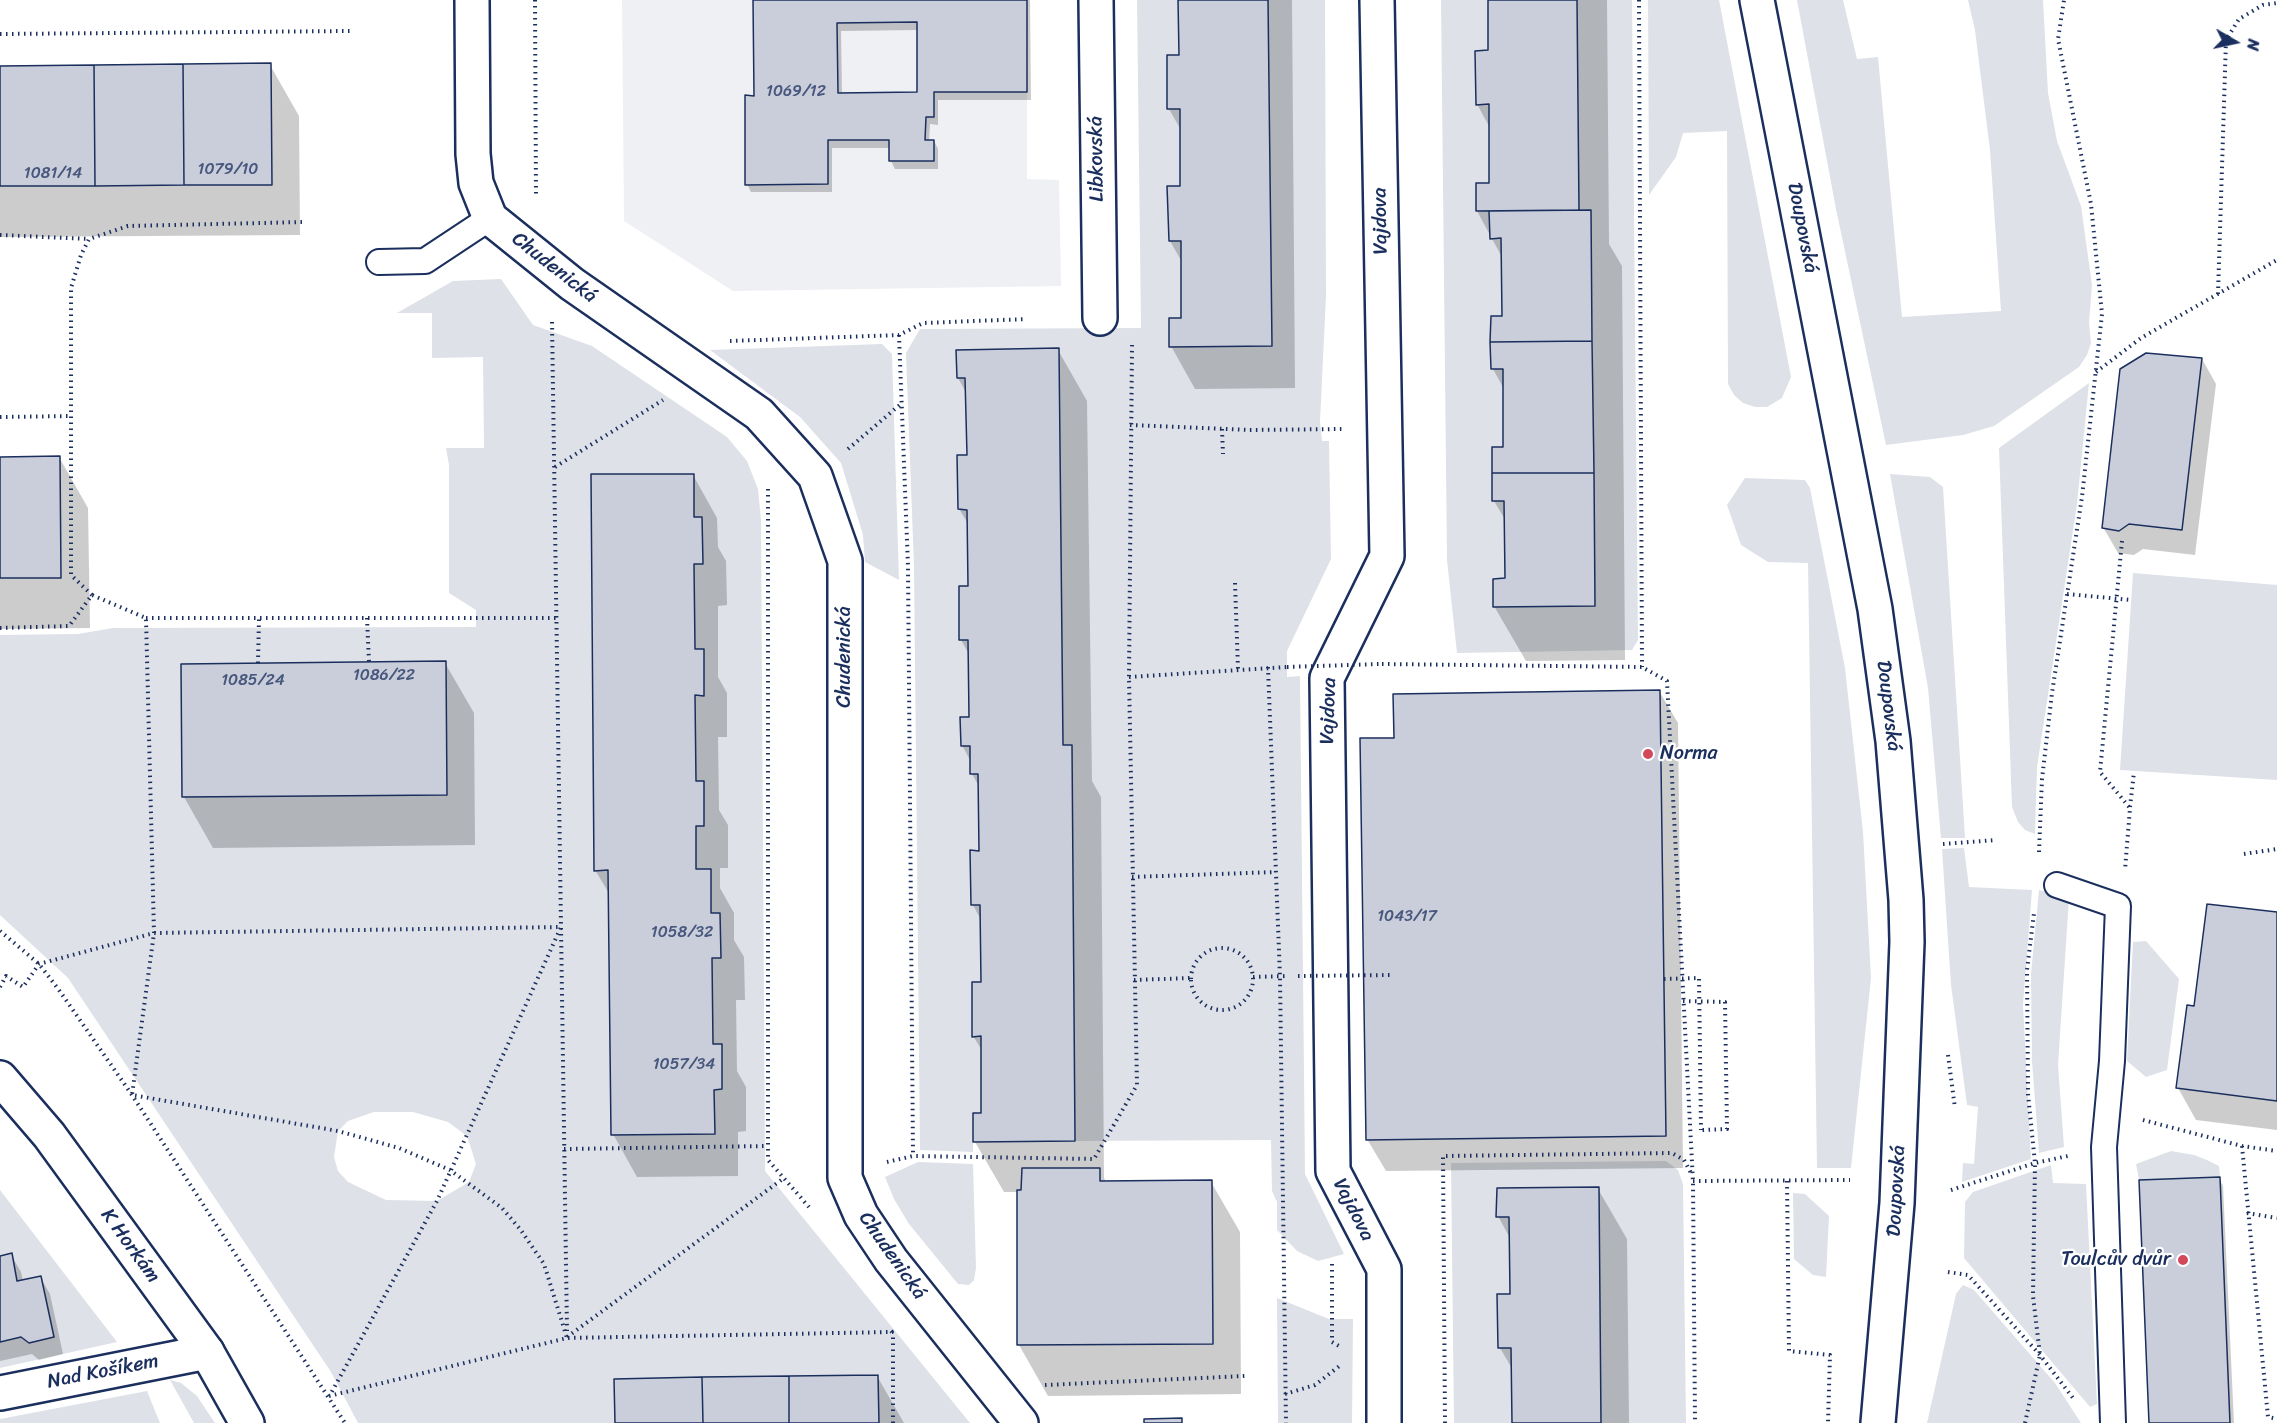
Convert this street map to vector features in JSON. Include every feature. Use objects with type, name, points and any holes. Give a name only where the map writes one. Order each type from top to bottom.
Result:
[{"type":"street","name":"Chudenická","points":[[472,0],[473,154],[476,183],[490,218],[572,284],[759,414],[816,476],[845,561],[845,1178],[861,1215],[891,1260],[1021,1423]]},
{"type":"street","name":"Libkovská","points":[[1096,0],[1100,318]]},
{"type":"street","name":"Vajdova","points":[[1377,0],[1387,556],[1327,678],[1333,1171],[1384,1269],[1384,1423]]},
{"type":"street","name":"Doupovská","points":[[1757,0],[1875,609],[1895,764],[1907,942],[1897,1203],[1878,1423]]},
{"type":"street","name":"K Horkám","points":[[0,1078],[49,1136],[207,1352],[247,1423]]},
{"type":"street","name":"Nad Košíkem","points":[[0,1393],[207,1352]]},
{"type":"lane","points":[[379,262],[425,261],[490,218]]},
{"type":"lane","points":[[2057,885],[2118,906],[2112,1061],[2104,1147],[2114,1423]]},
{"type":"path","points":[[535,0],[535,193]]},
{"type":"path","points":[[1640,0],[1642,667]]},
{"type":"path","points":[[2064,0],[2058,39],[2091,204],[2102,314],[2095,372],[2141,338],[2277,260]]},
{"type":"path","points":[[2217,294],[2226,40],[2239,19],[2263,5],[2277,3]]},
{"type":"path","points":[[0,34],[350,31]]},
{"type":"path","points":[[0,236],[89,239],[128,226],[305,222]]},
{"type":"path","points":[[89,239],[81,255],[71,288],[71,575],[92,595],[146,618],[556,618]]},
{"type":"path","points":[[552,315],[567,1338]]},
{"type":"path","points":[[820,338],[899,335],[923,323],[1026,320]]},
{"type":"path","points":[[899,335],[908,566],[913,1156]]},
{"type":"path","points":[[877,1164],[913,1156],[1094,1160],[1137,1085],[1129,677],[1132,342]]},
{"type":"path","points":[[554,467],[664,400]]},
{"type":"path","points":[[816,476],[903,403]]},
{"type":"path","points":[[0,417],[71,416]]},
{"type":"path","points":[[1130,424],[1222,429],[1303,429]]},
{"type":"path","points":[[1222,429],[1222,454]]},
{"type":"path","points":[[766,482],[769,491],[768,1160],[809,1208]]},
{"type":"path","points":[[2122,541],[2100,772],[2130,807]]},
{"type":"path","points":[[1235,583],[1239,669]]},
{"type":"path","points":[[2067,594],[2131,600]]},
{"type":"path","points":[[0,628],[69,626],[92,595]]},
{"type":"path","points":[[132,1095],[154,933],[146,618]]},
{"type":"path","points":[[258,663],[259,618]]},
{"type":"path","points":[[367,618],[369,662]]},
{"type":"path","points":[[1129,677],[1268,667],[1379,664],[1642,667],[1666,681],[1693,1182],[1695,1423]]},
{"type":"path","points":[[1268,667],[1280,976],[1286,1423]]},
{"type":"path","points":[[2118,906],[2127,858],[2134,772]]},
{"type":"path","points":[[1933,844],[1996,840]]},
{"type":"path","points":[[2244,855],[2277,849]]},
{"type":"path","points":[[1132,877],[1276,872]]},
{"type":"path","points":[[0,987],[6,976],[23,987],[39,964],[154,933],[561,927]]},
{"type":"path","points":[[329,1396],[436,1201],[561,927]]},
{"type":"path","points":[[0,931],[39,964],[132,1095],[345,1423]]},
{"type":"path","points":[[1217,948],[1228,948],[1239,952],[1247,960],[1253,976],[1247,997],[1238,1006],[1227,1010],[1206,1005],[1198,998],[1190,978],[1198,958],[1217,948]]},
{"type":"path","points":[[1253,976],[1394,975]]},
{"type":"path","points":[[1134,980],[1190,978]]},
{"type":"path","points":[[1664,979],[1699,978],[1701,1130],[1727,1129],[1725,1002],[1683,1001]]},
{"type":"path","points":[[132,1095],[338,1131],[399,1148],[450,1170],[502,1208],[520,1228],[544,1263],[567,1338]]},
{"type":"path","points":[[2131,1117],[2242,1146],[2277,1151]]},
{"type":"path","points":[[564,1149],[768,1146]]},
{"type":"path","points":[[2242,1146],[2268,1417],[2277,1419]]},
{"type":"path","points":[[1444,1423],[1443,1155],[1672,1153],[1684,1160],[1693,1182]]},
{"type":"path","points":[[1951,1190],[2050,1160]]},
{"type":"path","points":[[1283,1171],[1289,1181]]},
{"type":"path","points":[[567,1338],[784,1178]]},
{"type":"path","points":[[1788,1180],[1789,1351],[1830,1355],[1828,1423]]},
{"type":"path","points":[[1693,1182],[1850,1180]]},
{"type":"path","points":[[2247,1213],[2277,1218]]},
{"type":"path","points":[[1332,1261],[1332,1342],[1346,1351]]},
{"type":"path","points":[[1948,1272],[1968,1275],[2040,1355],[2080,1406]]},
{"type":"path","points":[[886,1323],[900,1341]]},
{"type":"path","points":[[329,1396],[567,1338],[892,1332]]},
{"type":"path","points":[[892,1332],[893,1423]]},
{"type":"path","points":[[1285,1394],[1315,1384],[1345,1361]]},
{"type":"path","points":[[1044,1385],[1245,1376]]},
{"type":"shaded area","points":[[622,0],[1027,0],[1027,179],[1059,180],[1061,286],[733,291],[624,221]]},
{"type":"shaded area","points":[[1137,0],[1178,0],[1179,55],[1167,55],[1167,109],[1180,109],[1180,186],[1167,187],[1169,241],[1181,241],[1181,318],[1169,318],[1169,347],[1271,346],[1268,0],[1325,0],[1326,296],[1320,421],[1322,441],[1329,441],[1331,559],[1287,651],[1287,677],[1300,676],[1305,1174],[1344,1254],[1318,1261],[1297,1251],[1277,1230],[1277,1202],[1272,1191],[1271,1140],[1075,1141],[1072,745],[1063,745],[1058,349],[956,350],[957,378],[965,378],[967,455],[957,455],[958,509],[967,510],[968,586],[959,586],[959,640],[968,640],[969,717],[960,718],[961,745],[970,746],[970,774],[978,774],[979,851],[970,851],[971,905],[980,906],[981,982],[972,982],[972,1036],[981,1036],[981,1113],[973,1114],[973,1152],[920,1150],[914,567],[906,353],[920,329],[1141,328]]},
{"type":"shaded area","points":[[1441,0],[1488,0],[1488,50],[1475,51],[1476,104],[1489,104],[1489,183],[1476,183],[1476,211],[1489,211],[1490,238],[1501,238],[1502,316],[1491,316],[1490,342],[1503,369],[1503,447],[1492,447],[1492,501],[1504,501],[1505,578],[1493,579],[1493,607],[1595,606],[1591,210],[1579,210],[1577,0],[1632,0],[1638,640],[1632,650],[1457,653],[1447,560]]},
{"type":"shaded area","points":[[1648,0],[1719,0],[1791,377],[1782,398],[1767,407],[1755,407],[1743,403],[1734,395],[1728,384],[1727,131],[1683,133],[1676,157],[1649,195]]},
{"type":"shaded area","points":[[1797,0],[1843,0],[1857,59],[1878,57],[1902,317],[2001,311],[1990,150],[1975,30],[1968,0],[2043,0],[2048,93],[2057,141],[2081,206],[2092,285],[2089,323],[2091,343],[2079,367],[1994,426],[1963,435],[1886,445],[1836,209]]},
{"type":"shaded area","points":[[501,279],[533,325],[592,346],[727,437],[747,461],[758,489],[761,520],[765,1171],[970,1423],[879,1423],[878,1375],[615,1379],[615,1423],[358,1423],[331,1372],[68,978],[0,915],[0,635],[78,634],[113,628],[476,627],[476,610],[449,593],[449,465],[446,448],[484,448],[483,357],[432,358],[432,313],[397,313],[453,281]],"holes":[[[693,474],[694,517],[702,518],[703,563],[694,564],[695,649],[703,696],[695,695],[696,781],[704,781],[704,826],[696,826],[696,869],[710,870],[711,913],[720,913],[721,958],[712,958],[713,1044],[722,1044],[722,1089],[714,1090],[714,1134],[611,1134],[608,870],[594,870],[591,475]],[[446,661],[447,795],[182,797],[181,664]],[[374,1112],[413,1112],[448,1122],[467,1136],[476,1164],[469,1182],[437,1201],[386,1200],[348,1182],[338,1171],[334,1157],[338,1131],[348,1121]]]},
{"type":"shaded area","points":[[882,344],[892,354],[899,580],[865,562],[863,535],[841,463],[800,417],[710,350]]},
{"type":"shaded area","points":[[2089,383],[2077,504],[2037,767],[2035,834],[2025,830],[2018,822],[2012,807],[1999,448]]},
{"type":"shaded area","points":[[1890,474],[1930,477],[1943,487],[1965,838],[1941,838],[1928,688]]},
{"type":"shaded area","points":[[1745,478],[1805,480],[1810,488],[1845,668],[1863,832],[1871,978],[1851,1168],[1817,1168],[1808,563],[1768,562],[1741,545],[1727,505]]},
{"type":"shaded area","points":[[2133,573],[2277,585],[2277,780],[2120,770]]},
{"type":"shaded area","points":[[1964,848],[1969,887],[2032,890],[2023,1005],[2031,1159],[1962,1182],[1963,1163],[1974,1164],[1978,1107],[1967,1105],[1951,985],[1942,849]]},
{"type":"shaded area","points":[[2039,890],[2069,898],[2058,1065],[2064,1147],[2039,1153],[2032,1061],[2031,974]]},
{"type":"shaded area","points":[[2146,941],[2179,979],[2167,1070],[2146,1077],[2127,1061],[2133,942]]},
{"type":"shaded area","points":[[2171,1151],[2194,1155],[2219,1166],[2220,1177],[2139,1180],[2136,1164]]},
{"type":"shaded area","points":[[1666,1161],[1678,1170],[1683,1184],[1686,1423],[1601,1423],[1598,1187],[1497,1188],[1496,1217],[1509,1217],[1510,1294],[1497,1294],[1498,1348],[1511,1348],[1512,1423],[1454,1423],[1451,1163]]},
{"type":"shaded area","points":[[918,1162],[973,1164],[976,1268],[974,1280],[969,1285],[958,1284],[909,1224],[894,1199],[885,1177]]},
{"type":"shaded area","points":[[2051,1165],[2053,1183],[2086,1184],[2097,1404],[2090,1407],[1964,1258],[1965,1202],[1973,1192]]},
{"type":"shaded area","points":[[0,1190],[117,1342],[0,1368],[0,1342],[21,1337],[29,1343],[54,1337],[41,1276],[17,1281],[12,1253],[0,1256]]},
{"type":"shaded area","points":[[1793,1193],[1805,1194],[1829,1216],[1826,1277],[1813,1275],[1794,1259]]},
{"type":"shaded area","points":[[1963,1285],[1974,1290],[2055,1383],[2081,1423],[1927,1423],[1956,1294]]},
{"type":"shaded area","points":[[1277,1298],[1329,1319],[1353,1319],[1352,1423],[1278,1423]]},
{"type":"shaded area","points":[[170,1380],[181,1383],[197,1396],[215,1423],[194,1423]]},
{"type":"shaded area","points":[[147,1391],[160,1423],[0,1423],[0,1419]]},
{"type":"building","points":[[753,0],[1027,0],[1027,92],[934,92],[934,117],[926,117],[925,140],[934,140],[934,161],[889,161],[889,140],[828,140],[828,184],[745,185],[745,95],[754,96]],"holes":[[[917,22],[917,92],[838,93],[837,23]]]},
{"type":"building","points":[[1178,0],[1268,0],[1272,346],[1169,347],[1169,318],[1181,318],[1181,241],[1169,241],[1167,186],[1180,186],[1180,109],[1167,109],[1167,55],[1179,55]]},
{"type":"building","points":[[1488,0],[1577,0],[1579,210],[1476,211],[1476,183],[1489,183],[1489,104],[1476,105],[1475,51],[1488,50]]},
{"type":"building","points":[[271,63],[272,185],[184,185],[183,64]]},
{"type":"building","points":[[183,64],[184,185],[95,186],[94,65]]},
{"type":"building","points":[[94,65],[95,186],[0,186],[0,66]]},
{"type":"building","points":[[1591,210],[1592,341],[1490,342],[1491,316],[1502,316],[1501,238],[1490,239],[1489,211]]},
{"type":"building","points":[[1592,341],[1594,473],[1492,473],[1492,447],[1503,447],[1503,369],[1491,369],[1490,342]]},
{"type":"building","points":[[1059,348],[1063,745],[1072,745],[1075,1141],[973,1142],[973,1113],[981,1113],[981,1036],[972,1037],[972,982],[981,982],[980,905],[971,905],[970,850],[979,851],[978,774],[970,774],[970,746],[961,746],[960,717],[969,717],[968,640],[959,640],[959,586],[968,586],[967,510],[958,509],[957,455],[967,455],[965,378],[957,378],[956,350]]},
{"type":"building","points":[[2146,353],[2202,358],[2182,530],[2129,524],[2119,531],[2102,528],[2120,369]]},
{"type":"building","points":[[60,456],[61,578],[0,578],[0,457]]},
{"type":"building","points":[[1492,473],[1594,473],[1595,606],[1493,607],[1493,579],[1505,578],[1504,501],[1492,501]]},
{"type":"building","points":[[591,474],[694,474],[694,517],[702,517],[703,564],[694,564],[695,649],[704,649],[704,696],[695,695],[696,781],[704,781],[704,826],[696,826],[696,869],[711,869],[711,913],[720,913],[721,958],[712,958],[713,1044],[722,1044],[722,1089],[714,1090],[715,1134],[611,1135],[608,870],[594,871]]},
{"type":"building","points":[[446,661],[447,795],[182,797],[181,664]]},
{"type":"building","points":[[1660,690],[1666,1136],[1366,1140],[1360,738],[1394,738],[1393,694]]},
{"type":"building","points":[[2207,904],[2277,912],[2277,1101],[2176,1088],[2187,1005],[2194,1006]]},
{"type":"building","points":[[1022,1168],[1100,1168],[1100,1181],[1212,1180],[1213,1344],[1017,1345],[1017,1190],[1021,1190]]},
{"type":"building","name":"Toulcův dvůr","points":[[2220,1177],[2230,1423],[2149,1423],[2139,1180]]},
{"type":"building","points":[[1599,1187],[1601,1423],[1512,1423],[1511,1348],[1498,1348],[1497,1294],[1510,1294],[1509,1217],[1496,1217],[1497,1188]]},
{"type":"building","points":[[12,1253],[17,1281],[41,1276],[54,1337],[29,1343],[21,1337],[0,1342],[0,1256]]},
{"type":"building","points":[[878,1375],[879,1423],[789,1423],[789,1376]]},
{"type":"building","points":[[789,1376],[789,1423],[703,1423],[702,1377]]},
{"type":"building","points":[[702,1377],[703,1423],[615,1423],[614,1379]]},
{"type":"building","points":[[1182,1418],[1182,1423],[1144,1423],[1144,1419]]},
{"type":"place","name":"Norma","points":[[1648,754]]},
{"type":"place","name":"Toulcův dvůr","points":[[2183,1260]]}]
